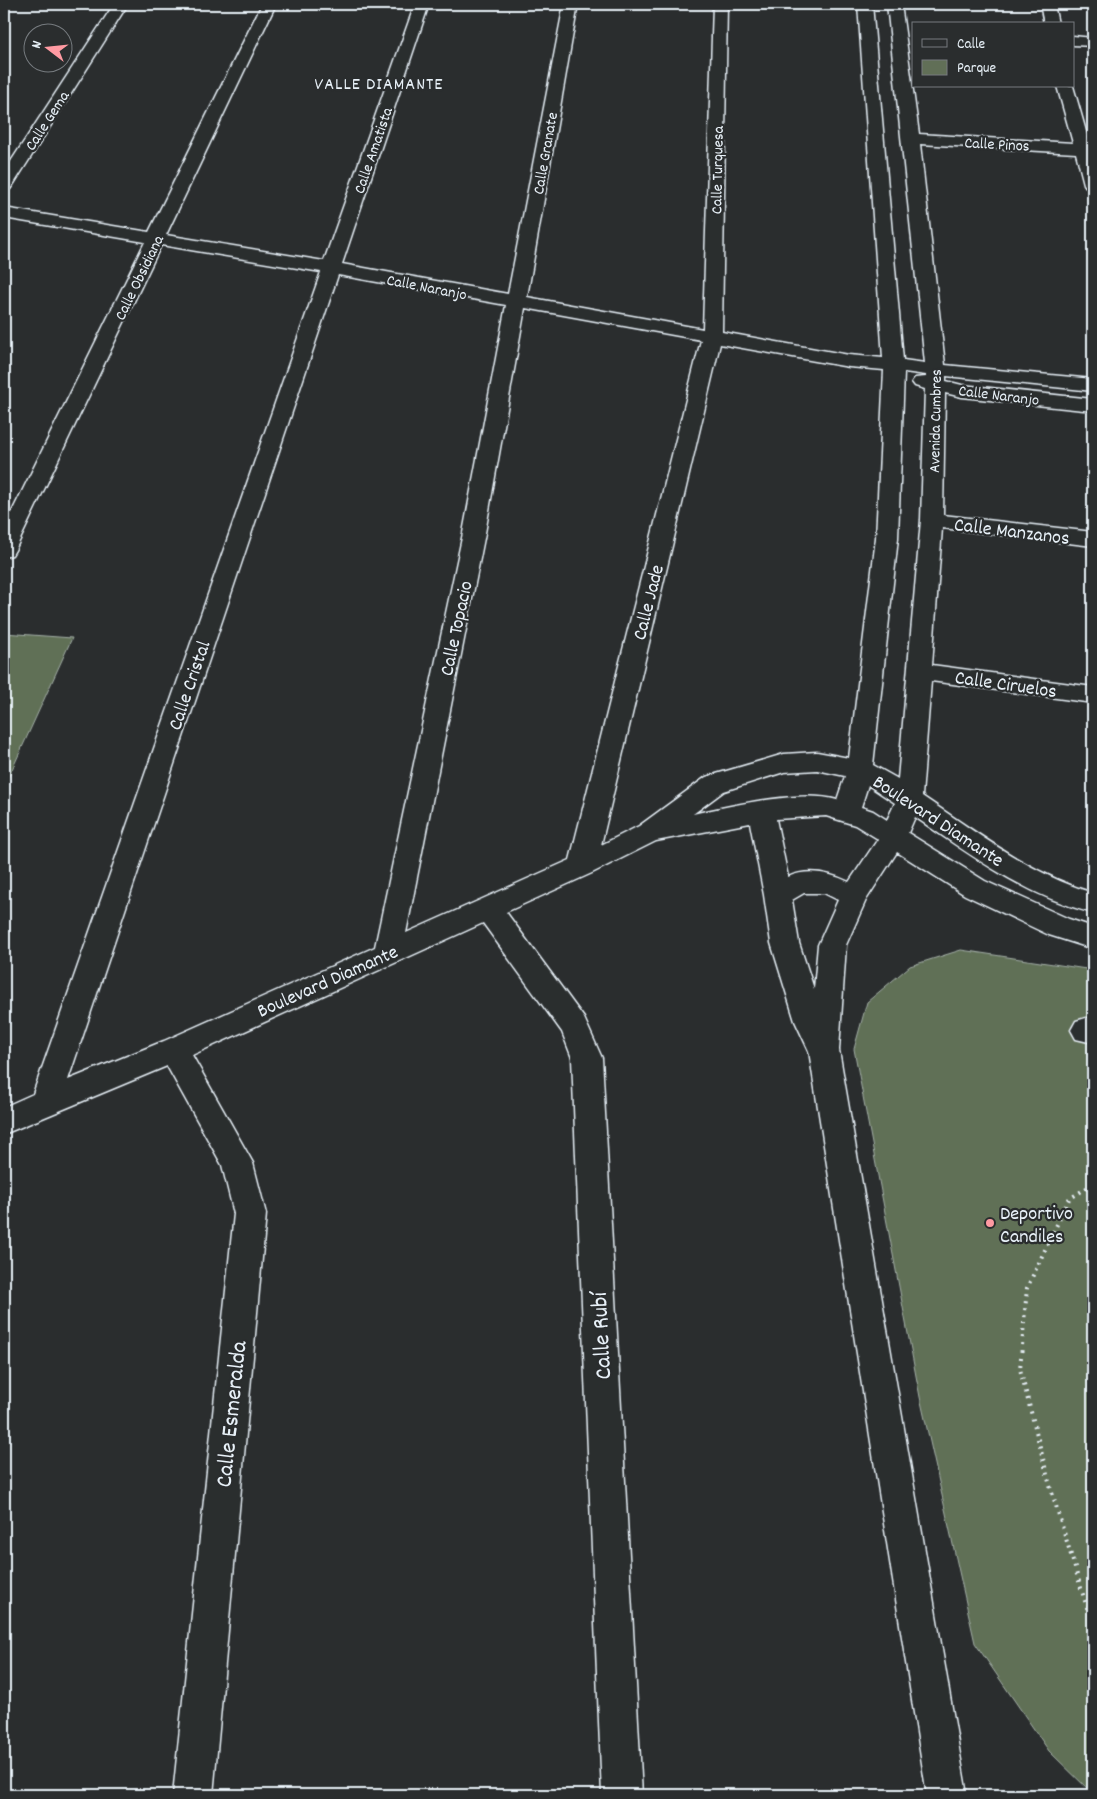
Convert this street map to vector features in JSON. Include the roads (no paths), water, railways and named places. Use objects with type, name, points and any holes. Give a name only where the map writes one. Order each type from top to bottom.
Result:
[{"type":"street","name":"Calle Gema","points":[[4,185],[121,4]]},
{"type":"street","name":"Calle Obsidiana","points":[[5,545],[156,239],[269,4]]},
{"type":"street","name":"Calle Amatista","points":[[331,268],[422,4]]},
{"type":"street","name":"Calle Granate","points":[[517,303],[571,4]]},
{"type":"street","name":"Calle Turquesa","points":[[712,337],[720,4]]},
{"type":"street","points":[[847,811],[860,770],[887,538],[893,369],[865,4]]},
{"type":"street","name":"Avenida Cumbres","points":[[824,1050],[832,945],[854,896],[894,836],[908,800],[932,520],[935,377],[911,139],[894,4]]},
{"type":"street","points":[[1047,4],[1050,22]]},
{"type":"street","points":[[1074,40],[1093,42]]},
{"type":"street","points":[[1066,88],[1078,107],[1082,148],[1093,184]]},
{"type":"street","name":"Calle Pinos","points":[[911,139],[1082,148]]},
{"type":"street","name":"Calle Naranjo","points":[[4,213],[331,268],[935,377],[1093,385]]},
{"type":"street","name":"Calle Cristal","points":[[45,1102],[331,268]]},
{"type":"street","name":"Calle Topacio","points":[[388,953],[474,533],[517,303]]},
{"type":"street","name":"Calle Jade","points":[[582,866],[712,337]]},
{"type":"street","name":"Calle Naranjo","points":[[935,377],[962,391],[1093,405]]},
{"type":"street","name":"Calle Manzanos","points":[[932,520],[1093,539]]},
{"type":"street","name":"Calle Ciruelos","points":[[920,670],[1093,695]]},
{"type":"street","name":"Boulevard Diamante","points":[[4,1121],[45,1102],[174,1050],[582,866],[648,833],[715,784],[784,763],[817,761],[860,770],[874,776],[996,859],[1060,892],[1093,903]]},
{"type":"street","name":"Boulevard Diamante","points":[[648,833],[761,811],[790,807],[826,806],[847,811],[864,818],[975,888],[1058,927],[1093,938]]},
{"type":"street","points":[[761,811],[785,942],[810,1021],[824,1050],[947,1795]]},
{"type":"street","points":[[778,896],[800,883],[827,883],[854,896]]},
{"type":"street","name":"Calle Rubí","points":[[488,908],[574,1026],[587,1058],[622,1795]]},
{"type":"street","name":"Calle Esmeralda","points":[[174,1050],[237,1163],[250,1214],[193,1795]]},
{"type":"place","name":"Deportivo Candiles","points":[[990,1223]]},
{"type":"district","name":"VALLE DIAMANTE","points":[[379,83]]}]
